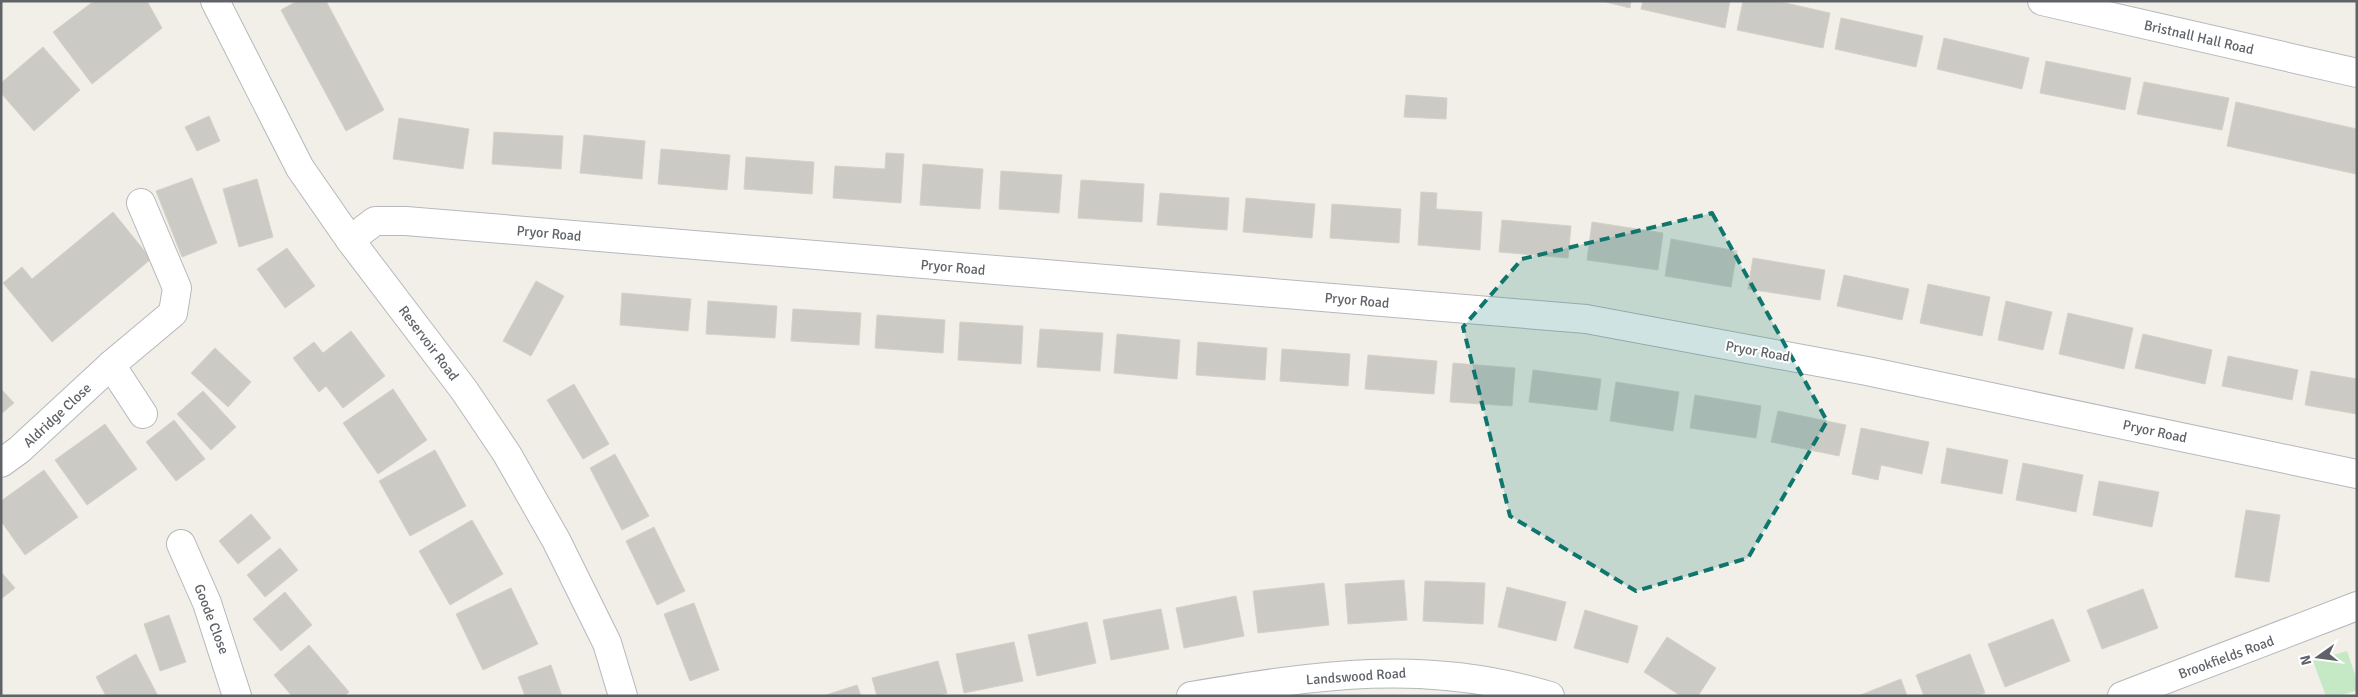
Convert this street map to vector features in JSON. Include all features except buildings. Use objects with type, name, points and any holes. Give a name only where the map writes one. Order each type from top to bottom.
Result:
[{"type":"street","name":"Reservoir Road","points":[[215,1],[300,168],[350,240],[464,390],[507,454],[556,540],[607,643],[624,696]]},
{"type":"street","name":"Bristnall Hall Road","points":[[2042,1],[2103,8],[2357,73]]},
{"type":"street","name":"Aldridge Close","points":[[1,463],[19,450],[111,365],[173,313],[177,288],[141,203]]},
{"type":"street","name":"Pryor Road","points":[[350,240],[375,221],[406,222],[1586,319],[1867,371],[2357,474]]},
{"type":"street","points":[[111,365],[144,414]]},
{"type":"street","name":"Goode Close","points":[[181,544],[207,603],[238,696]]},
{"type":"street","name":"Brookfields Road","points":[[2122,696],[2153,690],[2357,606]]},
{"type":"street","name":"Landswood Road","points":[[1191,696],[1286,681],[1382,672],[1412,672],[1480,679],[1550,696]]},
{"type":"highlighted area","points":[[1712,213],[1827,421],[1748,558],[1636,591],[1510,516],[1463,327],[1522,259]]},
{"type":"green space","points":[[2347,651],[2357,680],[2356,691],[2338,696],[2326,696],[2313,661]]}]
